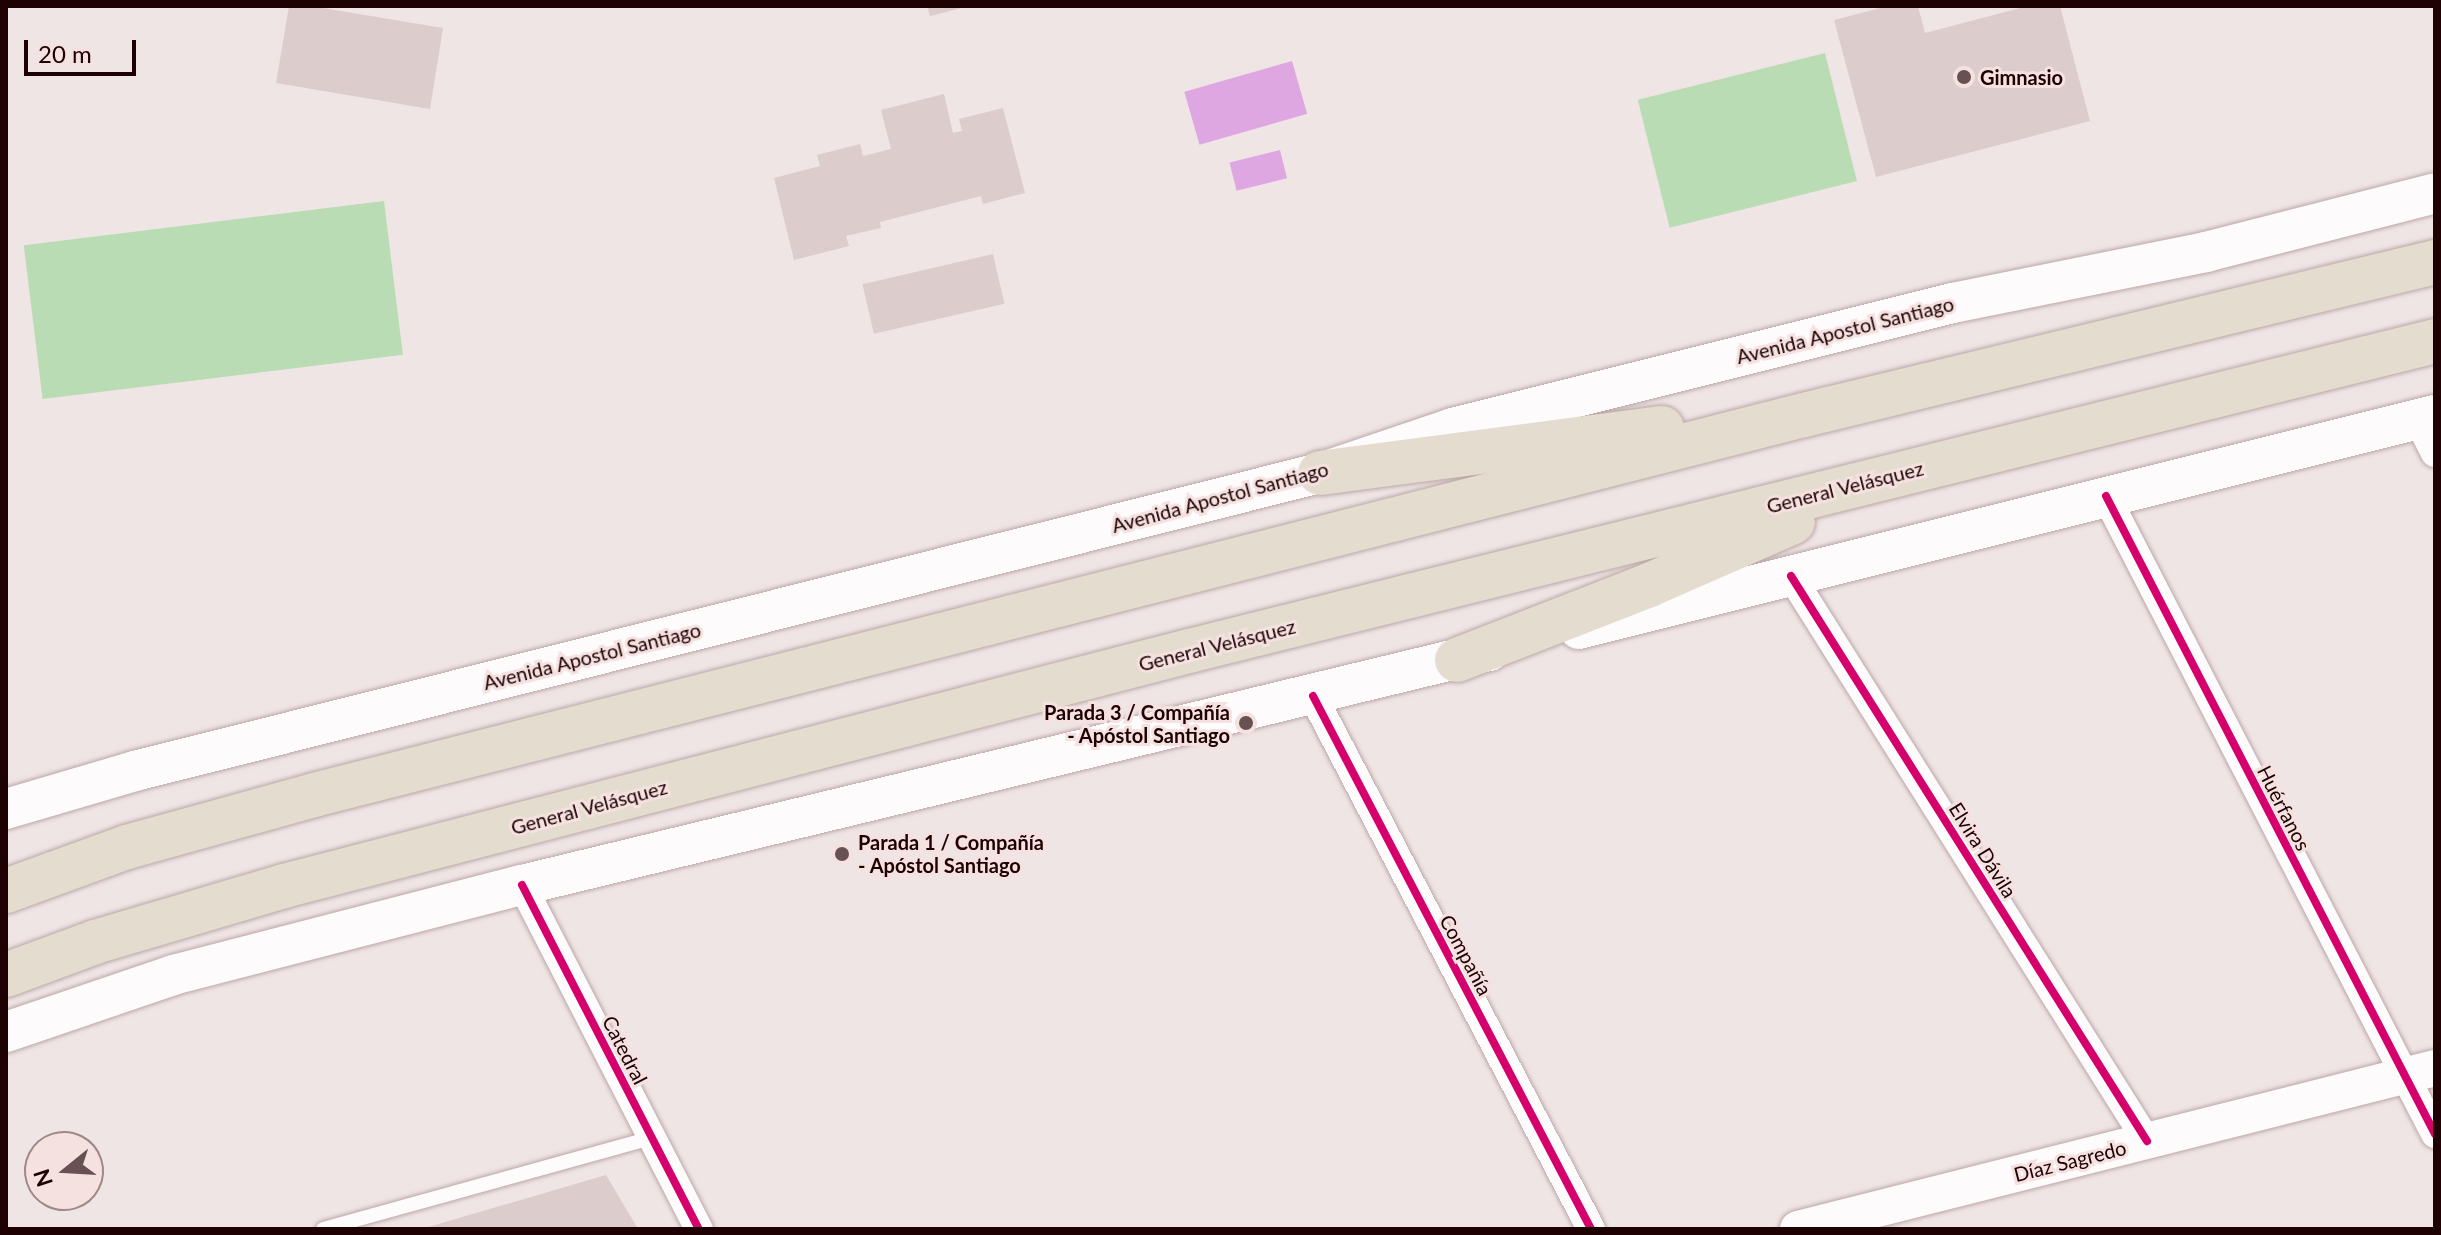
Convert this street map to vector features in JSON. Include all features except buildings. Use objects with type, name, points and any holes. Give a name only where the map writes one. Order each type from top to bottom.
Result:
[{"type":"highway","points":[[6,891],[127,847],[220,819],[1804,415],[2435,262]]},
{"type":"highway","name":"General Velásquez","points":[[6,975],[108,938],[284,886],[1189,651],[2435,341]]},
{"type":"highway","points":[[1320,473],[1544,441],[1804,415]]},
{"type":"highway","points":[[1457,660],[1649,585],[1905,473]]},
{"type":"main road","name":"Avenida Apostol Santiago","points":[[6,809],[135,771],[1320,473],[1395,445],[1469,424],[1953,303],[2206,252],[2435,193]]},
{"type":"main road","points":[[6,1032],[173,975],[522,885],[1313,696],[2106,496],[2429,429]]},
{"type":"street","name":"Huérfanos","points":[[2106,496],[2420,1072],[2435,1134]]},
{"type":"street","name":"Elvira Dávila","points":[[1791,576],[2147,1141]]},
{"type":"street","name":"Compañía","points":[[1313,696],[1591,1229]]},
{"type":"street","name":"Catedral","points":[[522,885],[699,1229]]},
{"type":"street","name":"Díaz Sagredo","points":[[1798,1229],[2420,1072]]},
{"type":"lane","points":[[323,1229],[652,1138]]},
{"type":"green space","points":[[1825,53],[1857,181],[1670,228],[1638,100]]},
{"type":"green space","points":[[384,201],[403,355],[43,399],[24,245]]},
{"type":"shaded area","points":[[1292,61],[1307,114],[1199,145],[1184,92]]},
{"type":"shaded area","points":[[1280,150],[1287,178],[1237,191],[1230,163]]},
{"type":"cycle path","points":[[2106,496],[2435,1134]]},
{"type":"cycle path","points":[[1791,576],[2147,1141]]},
{"type":"cycle path","points":[[1313,696],[1591,1229]]},
{"type":"cycle path","points":[[522,885],[699,1229]]},
{"type":"place","name":"Gimnasio","points":[[1964,77]]},
{"type":"place","name":"Parada 3 / Compañía - Apóstol Santiago","points":[[1246,723]]},
{"type":"place","name":"Parada 1 / Compañía - Apóstol Santiago","points":[[842,854]]}]
